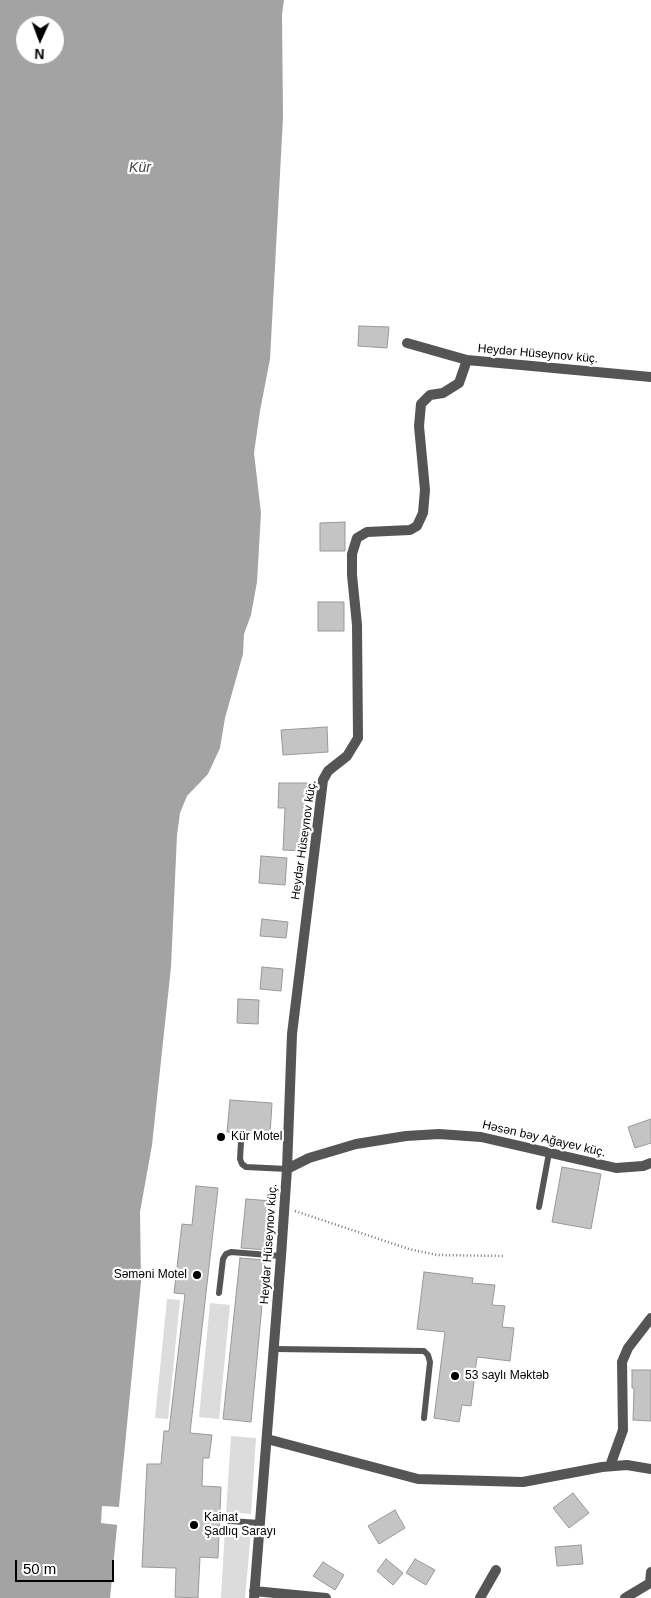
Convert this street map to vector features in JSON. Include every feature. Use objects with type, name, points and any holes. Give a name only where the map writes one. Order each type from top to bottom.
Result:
[{"type":"street","points":[[407,343],[467,360]]},
{"type":"street","name":"Heydər Hüseynov küç.","points":[[254,1594],[287,1169],[292,1034],[323,780],[328,770],[348,756],[358,738],[357,625],[352,575],[352,554],[357,538],[367,532],[410,530],[417,526],[423,513],[425,490],[419,426],[421,404],[430,394],[442,393],[458,383],[467,360],[651,378]]},
{"type":"street","name":"Həsən bəy Ağayev küç.","points":[[287,1169],[309,1158],[356,1144],[406,1136],[439,1134],[481,1137],[616,1168],[643,1166],[651,1162]]},
{"type":"street","points":[[610,1466],[623,1430],[622,1362],[628,1348],[651,1318]]},
{"type":"street","points":[[267,1439],[418,1479],[522,1482],[610,1466],[627,1465],[651,1469]]},
{"type":"street","points":[[480,1598],[496,1570]]},
{"type":"street","points":[[625,1598],[650,1583],[651,1572]]},
{"type":"street","points":[[254,1594],[326,1598]]},
{"type":"lane","points":[[241,1142],[240,1159],[242,1164],[246,1166],[287,1169]]},
{"type":"lane","points":[[539,1207],[549,1153]]},
{"type":"lane","points":[[219,1294],[223,1259],[226,1254],[231,1252],[281,1256]]},
{"type":"lane","points":[[274,1349],[418,1350],[424,1352],[428,1355],[430,1362],[424,1418]]},
{"type":"lane","points":[[229,1521],[260,1523]]},
{"type":"path","points":[[284,1207],[409,1249],[437,1254],[505,1256]]},
{"type":"shaded area","points":[[167,1299],[180,1300],[168,1419],[155,1418]]},
{"type":"shaded area","points":[[210,1303],[230,1305],[219,1419],[199,1417]]},
{"type":"shaded area","points":[[231,1436],[256,1438],[251,1514],[226,1512]]},
{"type":"shaded area","points":[[225,1529],[251,1532],[245,1598],[221,1598]]},
{"type":"water","name":"Kür","points":[[0,0],[284,0],[282,14],[283,118],[270,359],[254,453],[261,513],[257,582],[251,615],[244,634],[243,654],[225,718],[220,748],[208,774],[187,796],[180,813],[177,835],[171,967],[152,1145],[140,1212],[141,1282],[110,1598],[0,1598]]},
{"type":"pier","points":[[102,1506],[120,1507],[118,1525],[101,1523]]},
{"type":"building","points":[[359,326],[389,327],[387,348],[358,346]]},
{"type":"building","points":[[345,522],[345,551],[320,551],[320,523]]},
{"type":"building","points":[[318,602],[344,602],[344,631],[318,631]]},
{"type":"building","points":[[327,727],[328,752],[283,755],[281,730]]},
{"type":"building","points":[[279,783],[307,783],[305,851],[283,850],[285,808],[278,808]]},
{"type":"building","points":[[261,856],[287,858],[285,885],[259,883]]},
{"type":"building","points":[[262,919],[288,922],[286,938],[260,936]]},
{"type":"building","points":[[262,967],[283,969],[281,991],[260,989]]},
{"type":"building","points":[[238,999],[259,1000],[258,1024],[237,1023]]},
{"type":"building","points":[[230,1100],[272,1103],[270,1135],[227,1132]]},
{"type":"building","points":[[651,1119],[651,1143],[635,1148],[628,1127]]},
{"type":"building","points":[[562,1167],[601,1174],[591,1229],[552,1222]]},
{"type":"building","points":[[196,1186],[218,1188],[190,1433],[212,1435],[209,1458],[203,1458],[202,1486],[221,1487],[218,1558],[200,1557],[198,1598],[175,1597],[176,1568],[142,1567],[147,1464],[161,1464],[164,1431],[169,1431],[185,1294],[174,1293],[182,1224],[192,1225]]},
{"type":"building","points":[[246,1199],[272,1201],[267,1250],[241,1248]]},
{"type":"building","points":[[240,1258],[265,1260],[266,1263],[251,1422],[223,1419]]},
{"type":"building","points":[[424,1272],[473,1278],[472,1283],[495,1285],[492,1305],[505,1306],[502,1327],[514,1328],[510,1361],[477,1357],[471,1406],[462,1405],[459,1422],[434,1418],[445,1332],[417,1329]]},
{"type":"building","points":[[632,1370],[651,1370],[651,1421],[633,1420],[634,1388],[632,1388]]},
{"type":"building","points":[[573,1493],[589,1513],[569,1528],[553,1508]]},
{"type":"building","points":[[395,1510],[405,1528],[379,1544],[368,1526]]},
{"type":"building","points":[[581,1545],[583,1564],[557,1566],[555,1547]]},
{"type":"building","points":[[386,1559],[403,1573],[393,1585],[377,1571]]},
{"type":"building","points":[[415,1559],[435,1570],[426,1585],[406,1573]]},
{"type":"building","points":[[323,1562],[344,1575],[335,1590],[313,1576]]},
{"type":"place","name":"Kür Motel","points":[[221,1137]]},
{"type":"place","name":"Səməni Motel","points":[[197,1275]]},
{"type":"place","name":"53 saylı Məktəb","points":[[455,1376]]},
{"type":"place","name":"Kainat Şadlıq Sarayı","points":[[194,1525]]}]
